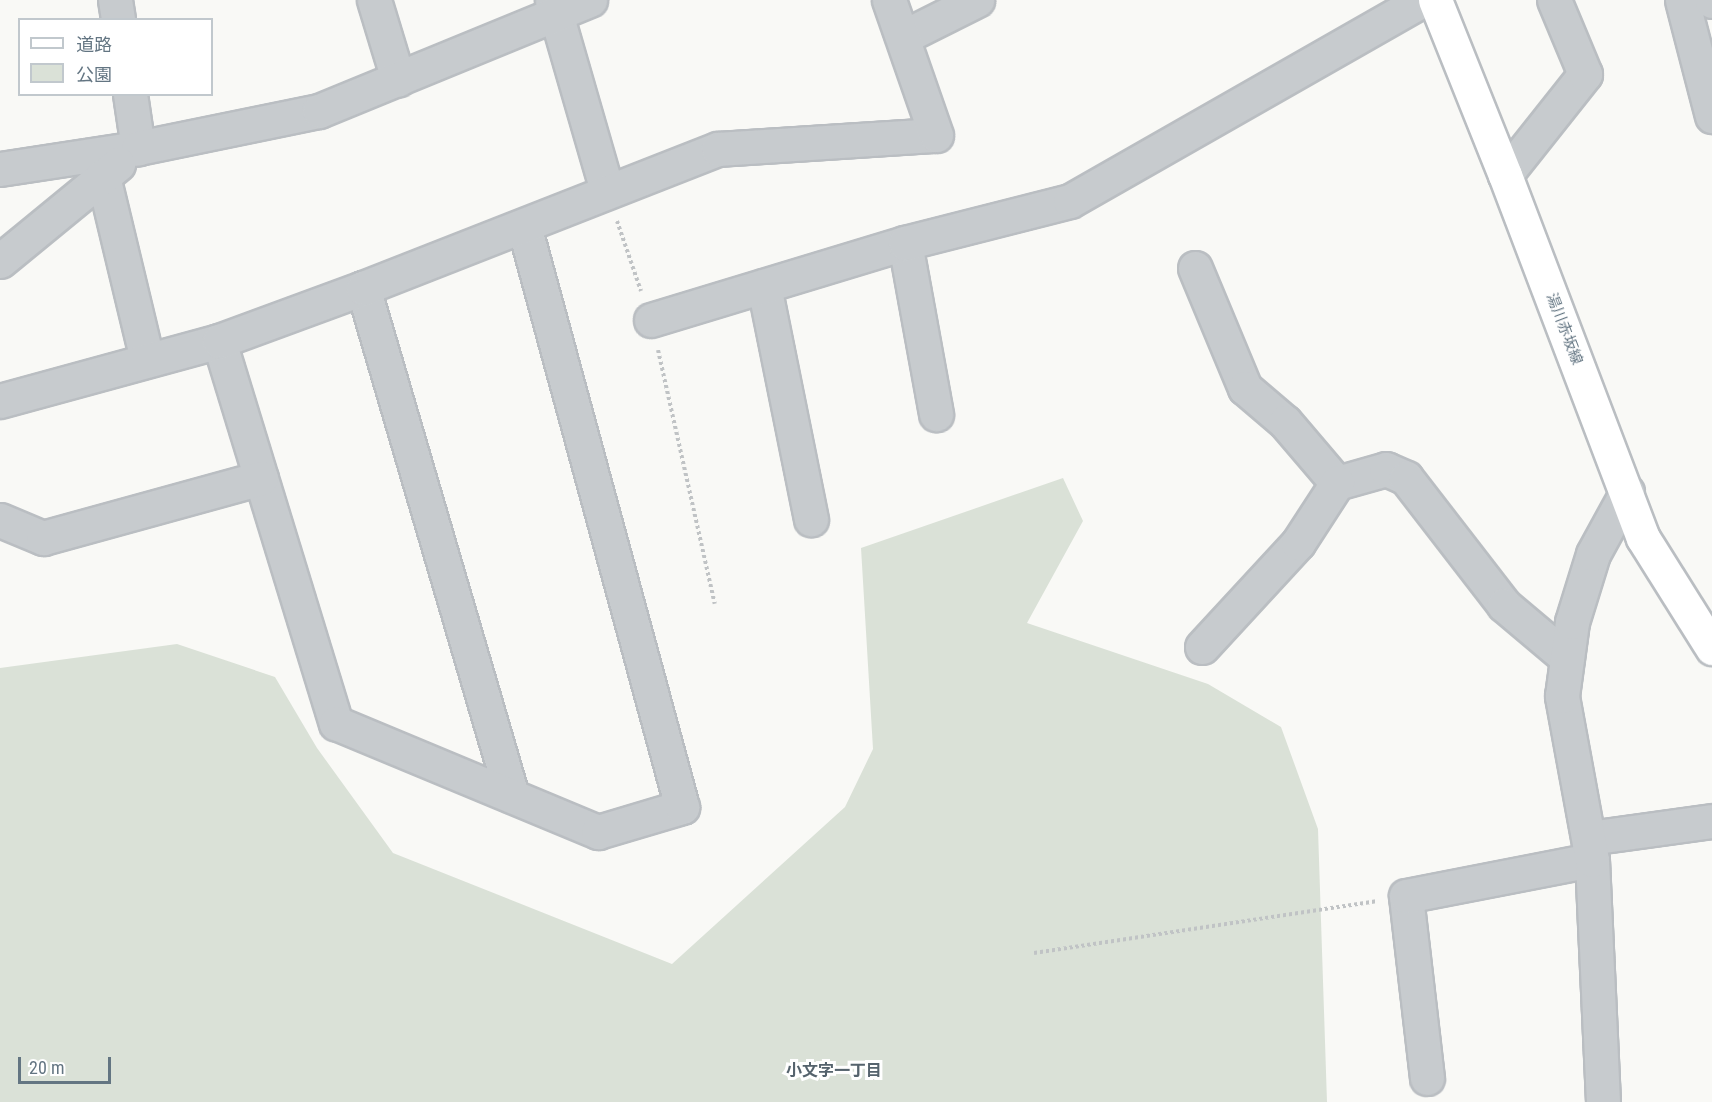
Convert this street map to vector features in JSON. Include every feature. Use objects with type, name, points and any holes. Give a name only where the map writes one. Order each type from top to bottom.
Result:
[{"type":"main road","name":"湯川赤坂線","points":[[1435,0],[1505,175],[1643,538],[1712,648]]},
{"type":"street","points":[[115,0],[118,18]]},
{"type":"street","points":[[374,0],[398,79]]},
{"type":"street","points":[[0,169],[138,148],[319,111],[398,79],[555,8],[590,0]]},
{"type":"street","points":[[0,401],[219,341],[363,288],[718,149],[936,135],[889,0]]},
{"type":"street","points":[[903,37],[977,0]]},
{"type":"street","points":[[651,320],[905,243],[1070,201],[1422,0]]},
{"type":"street","points":[[1505,175],[1585,74],[1554,0]]},
{"type":"street","points":[[1682,0],[1712,116]]},
{"type":"street","points":[[555,8],[607,191]]},
{"type":"street","points":[[130,96],[138,148]]},
{"type":"street","points":[[0,261],[138,148]]},
{"type":"street","points":[[103,176],[147,359]]},
{"type":"street","points":[[219,341],[336,723],[598,832],[682,807],[524,226]]},
{"type":"street","points":[[905,243],[936,414]]},
{"type":"street","points":[[1195,268],[1245,388],[1285,422],[1337,483]]},
{"type":"street","points":[[764,286],[811,519]]},
{"type":"street","points":[[363,288],[512,796]]},
{"type":"street","points":[[1202,647],[1298,543],[1337,483],[1386,469],[1406,478],[1504,605],[1567,658]]},
{"type":"street","points":[[0,520],[43,538],[261,478]]},
{"type":"street","points":[[1603,1102],[1591,849],[1562,696],[1572,622],[1593,554],[1626,492]]},
{"type":"street","points":[[1427,1078],[1406,896],[1712,821]]},
{"type":"path","points":[[607,191],[651,320],[715,604]]},
{"type":"path","points":[[1034,953],[1406,896]]},
{"type":"green space","points":[[1063,478],[1083,521],[1027,623],[1208,684],[1281,727],[1318,829],[1327,1102],[0,1102],[0,668],[177,644],[275,677],[317,748],[393,853],[672,964],[845,807],[873,749],[861,548]]},
{"type":"district","name":"小文字一丁目","points":[[834,1071]]}]
